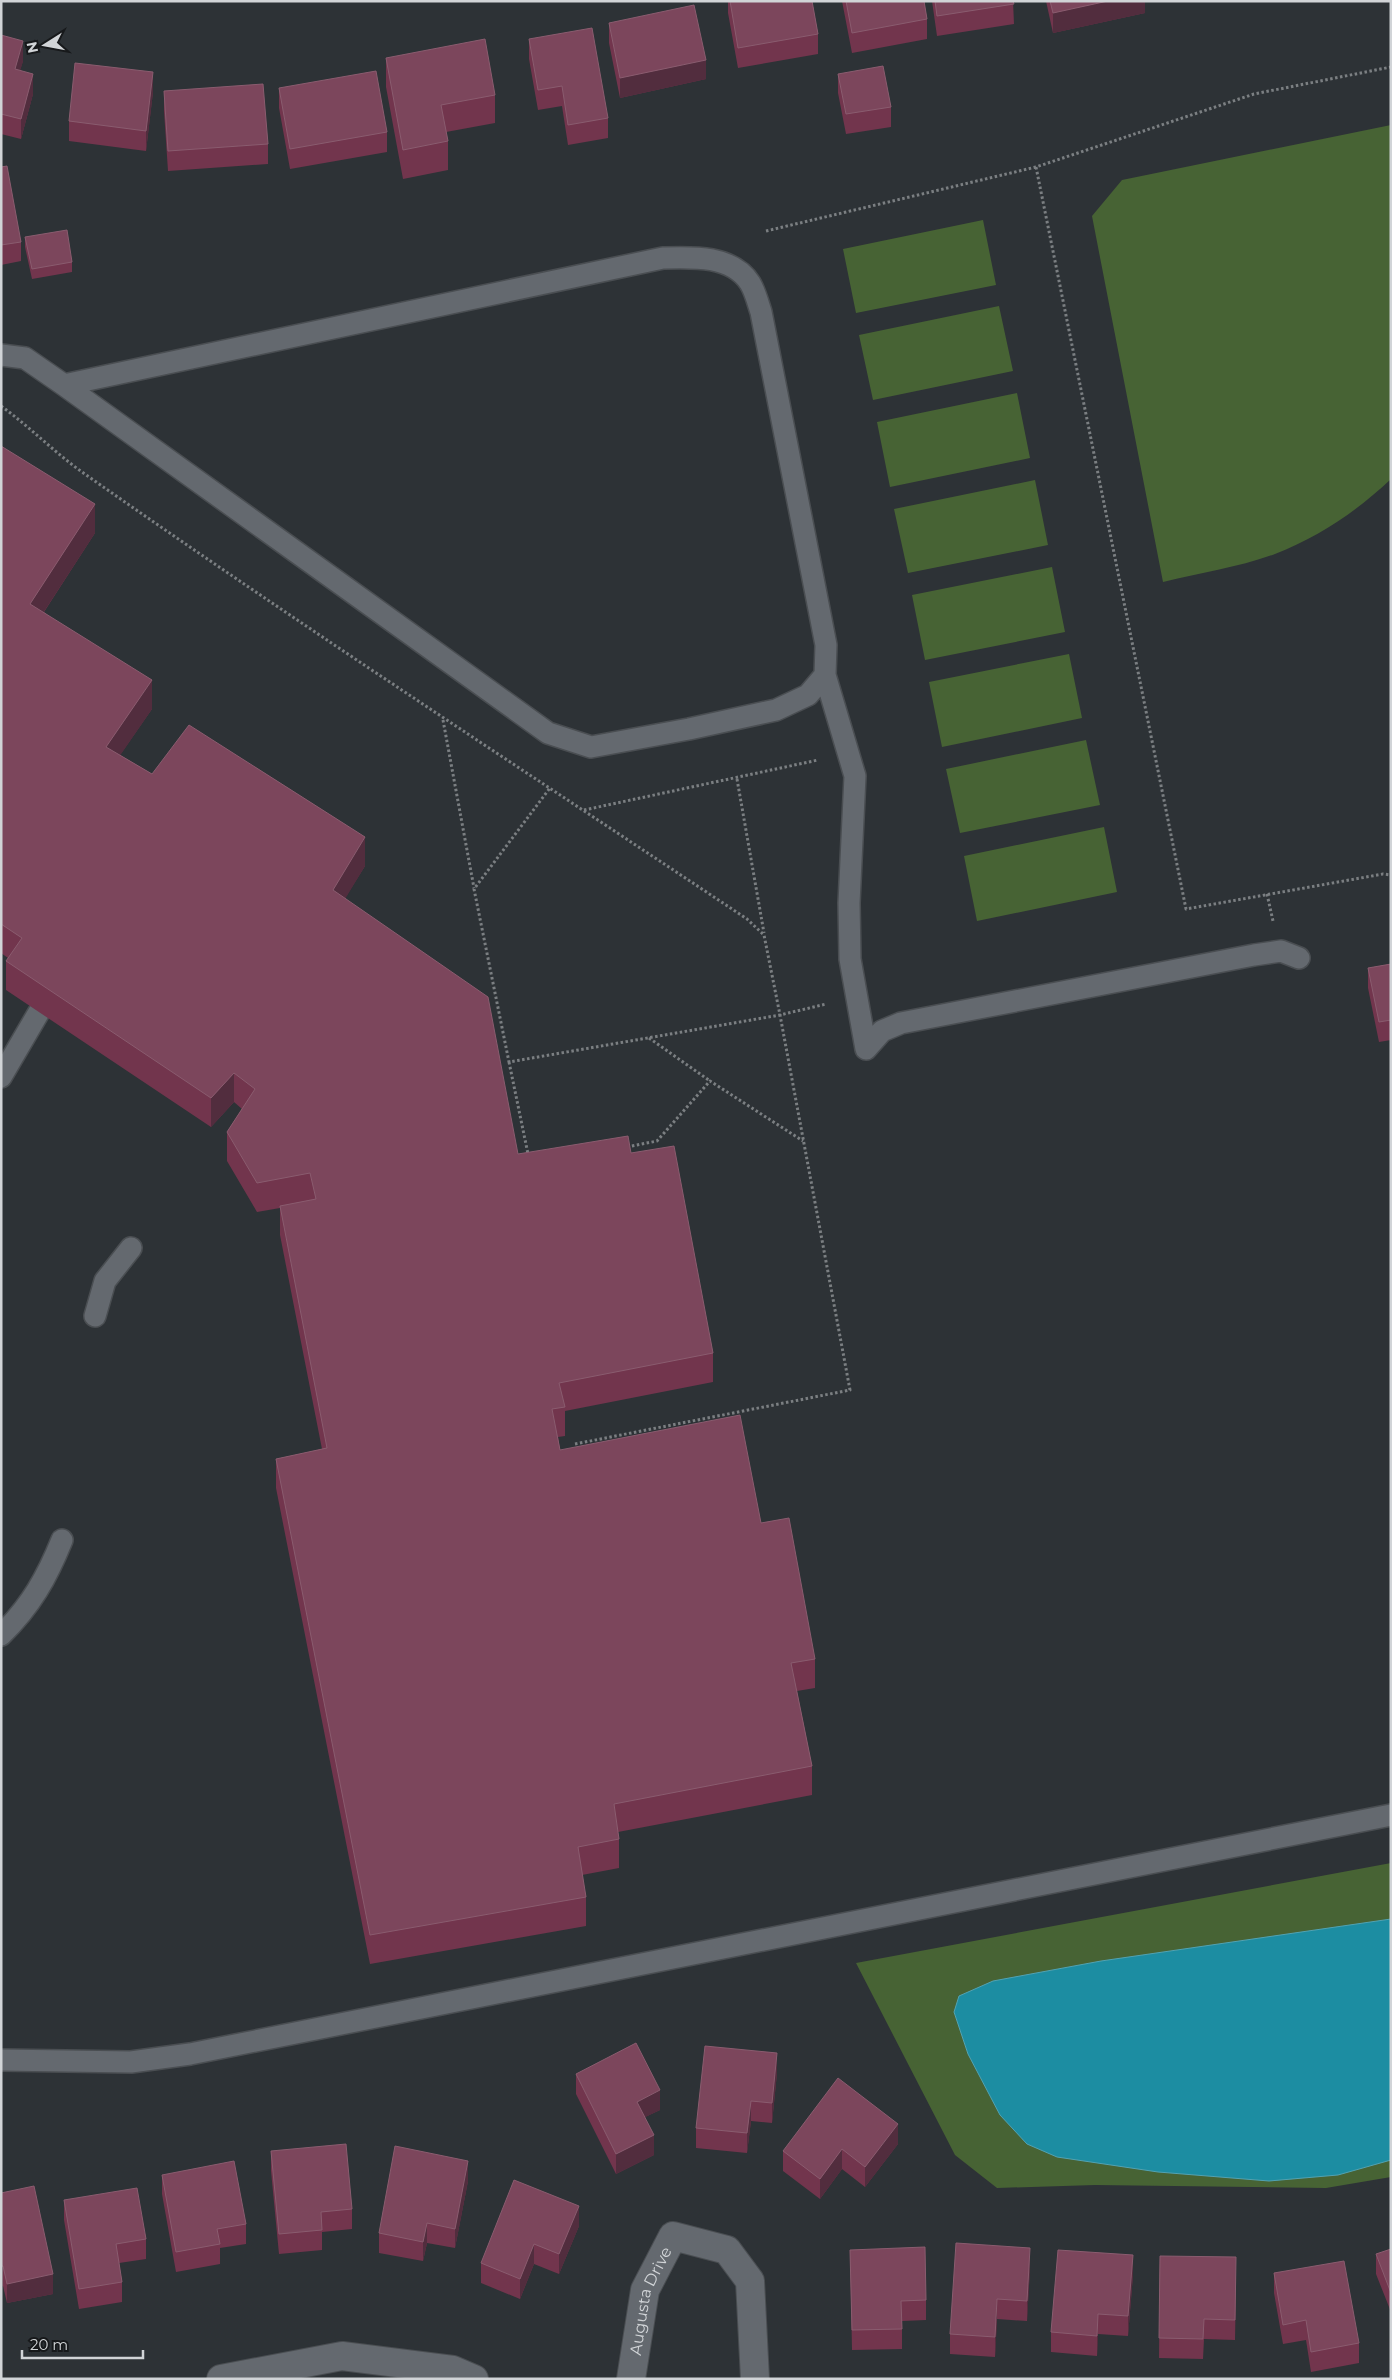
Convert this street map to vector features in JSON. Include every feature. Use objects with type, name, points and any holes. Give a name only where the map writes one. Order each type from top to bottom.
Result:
[{"type":"street","name":"Augusta Drive","points":[[631,2379],[645,2290],[673,2236],[727,2250],[750,2281],[755,2379]]},
{"type":"street","points":[[221,2379],[342,2356],[453,2370],[474,2379]]},
{"type":"lane","points":[[64,384],[663,258],[698,257],[729,265],[750,282],[761,312],[826,645],[825,675],[856,776],[850,885],[850,959],[866,1049],[882,1031],[901,1023],[1254,955],[1281,951],[1299,958]]},
{"type":"lane","points":[[1,355],[25,358],[64,384],[548,733],[591,747],[689,730],[776,710],[808,695],[825,675]]},
{"type":"lane","points":[[1,1077],[39,1012]]},
{"type":"lane","points":[[95,1316],[105,1281],[131,1248]]},
{"type":"lane","points":[[1,1635],[18,1618],[46,1577],[62,1540]]},
{"type":"lane","points":[[1,2060],[131,2062],[190,2054],[1391,1815]]},
{"type":"path","points":[[766,231],[1036,166],[1254,94],[1391,67]]},
{"type":"path","points":[[1036,166],[1186,909],[1383,874],[1391,875]]},
{"type":"path","points":[[1,406],[80,470],[443,719],[747,919],[764,935]]},
{"type":"path","points":[[443,719],[474,889],[528,1154],[536,1156]]},
{"type":"path","points":[[584,810],[801,765]]},
{"type":"path","points":[[574,1444],[850,1390],[764,935],[737,779]]},
{"type":"path","points":[[474,889],[550,788]]},
{"type":"path","points":[[509,1062],[780,1015]]},
{"type":"path","points":[[649,1038],[710,1081],[803,1141]]},
{"type":"path","points":[[618,1149],[657,1141],[710,1081]]},
{"type":"green space","points":[[1391,125],[1391,479],[1365,502],[1307,540],[1248,563],[1163,582],[1092,216],[1122,180]]},
{"type":"green space","points":[[983,220],[996,285],[856,313],[843,249]]},
{"type":"green space","points":[[999,306],[1013,371],[873,400],[859,335]]},
{"type":"green space","points":[[1017,393],[1030,458],[890,487],[877,422]]},
{"type":"green space","points":[[1035,480],[1048,545],[908,573],[894,509]]},
{"type":"green space","points":[[1052,567],[1065,632],[925,660],[912,595]]},
{"type":"green space","points":[[1069,654],[1082,718],[942,747],[929,682]]},
{"type":"green space","points":[[1086,740],[1100,805],[960,833],[946,769]]},
{"type":"green space","points":[[1104,827],[1117,892],[977,921],[964,856]]},
{"type":"green space","points":[[1391,1863],[1391,2177],[1326,2188],[1095,2185],[997,2188],[955,2155],[856,1963]]},
{"type":"water","points":[[1391,1919],[1391,2160],[1338,2175],[1269,2181],[1158,2172],[1057,2157],[1027,2144],[1000,2115],[968,2054],[954,2012],[959,1996],[993,1981],[1101,1961]]},
{"type":"building","points":[[730,1],[812,1],[818,34],[738,48]]},
{"type":"building","points":[[846,1],[924,1],[927,19],[852,33]]},
{"type":"building","points":[[935,1],[1013,1],[1014,4],[937,16]]},
{"type":"building","points":[[1050,1],[1108,1],[1053,13]]},
{"type":"building","points":[[694,5],[706,60],[620,78],[609,23]]},
{"type":"building","points":[[592,28],[608,118],[568,125],[562,86],[538,90],[529,39]]},
{"type":"building","points":[[1,35],[23,41],[15,69],[33,74],[21,119],[1,114]]},
{"type":"building","points":[[485,39],[495,95],[441,105],[448,141],[403,150],[386,58]]},
{"type":"building","points":[[75,63],[153,72],[146,131],[69,121]]},
{"type":"building","points":[[883,66],[891,107],[846,114],[838,74]]},
{"type":"building","points":[[376,71],[387,132],[290,149],[279,88]]},
{"type":"building","points":[[263,84],[268,144],[168,151],[164,91]]},
{"type":"building","points":[[7,166],[21,242],[1,245],[1,167]]},
{"type":"building","points":[[67,230],[72,262],[32,269],[25,237]]},
{"type":"building","points":[[1,446],[95,504],[30,604],[152,680],[106,747],[152,774],[189,725],[365,837],[333,890],[488,997],[518,1154],[628,1136],[631,1153],[674,1146],[713,1353],[559,1383],[565,1407],[552,1409],[560,1450],[740,1415],[761,1523],[789,1518],[815,1659],[791,1663],[812,1766],[614,1804],[619,1839],[578,1847],[586,1897],[370,1935],[276,1459],[327,1448],[280,1206],[316,1199],[310,1173],[257,1183],[227,1132],[255,1089],[234,1073],[211,1098],[6,961],[22,938],[1,924]]},
{"type":"building","points":[[1391,964],[1391,1020],[1379,1022],[1368,968]]},
{"type":"building","points":[[636,2043],[660,2090],[637,2102],[654,2135],[616,2154],[576,2074]]},
{"type":"building","points":[[705,2046],[777,2053],[772,2103],[751,2101],[747,2133],[696,2128]]},
{"type":"building","points":[[838,2078],[898,2124],[865,2167],[842,2149],[820,2179],[783,2151]]},
{"type":"building","points":[[346,2144],[352,2209],[321,2212],[322,2230],[279,2234],[271,2151]]},
{"type":"building","points":[[395,2146],[468,2161],[455,2229],[427,2223],[423,2242],[379,2233]]},
{"type":"building","points":[[234,2161],[246,2224],[217,2229],[220,2244],[176,2252],[162,2175]]},
{"type":"building","points":[[514,2180],[579,2206],[559,2254],[534,2244],[520,2279],[481,2263]]},
{"type":"building","points":[[34,2186],[53,2274],[7,2284],[3,2266],[1,2266],[1,2193]]},
{"type":"building","points":[[137,2188],[146,2239],[116,2244],[122,2282],[79,2289],[64,2200]]},
{"type":"building","points":[[956,2243],[1030,2248],[1027,2301],[997,2299],[995,2337],[950,2334]]},
{"type":"building","points":[[925,2247],[926,2300],[901,2301],[902,2329],[852,2330],[850,2250]]},
{"type":"building","points":[[1391,2249],[1391,2293],[1376,2254]]},
{"type":"building","points":[[1058,2250],[1133,2255],[1128,2316],[1098,2314],[1097,2336],[1051,2332]]},
{"type":"building","points":[[1160,2256],[1236,2257],[1235,2320],[1204,2319],[1203,2339],[1159,2338]]},
{"type":"building","points":[[1344,2261],[1359,2343],[1311,2352],[1306,2320],[1283,2325],[1274,2273]]}]
